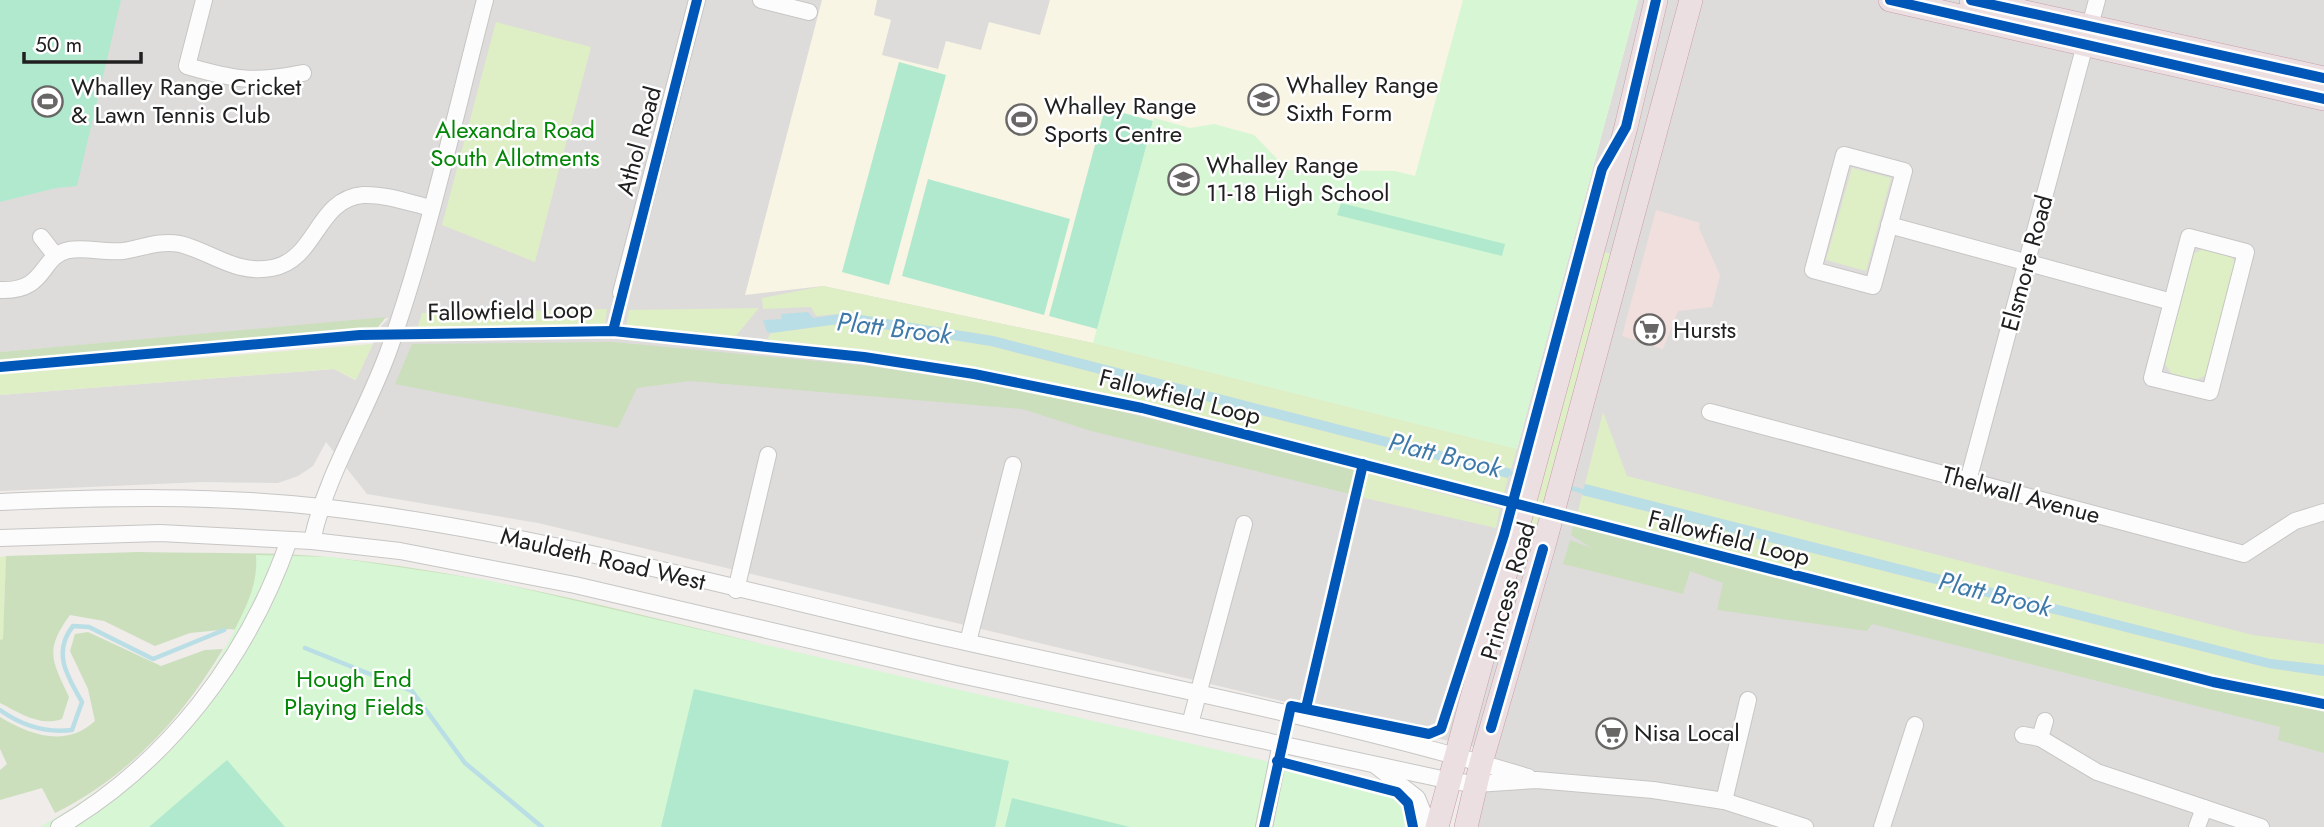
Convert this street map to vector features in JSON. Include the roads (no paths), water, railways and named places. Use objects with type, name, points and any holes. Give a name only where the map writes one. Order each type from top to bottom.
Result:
[{"type":"highway","name":"Princess Road","points":[[1437,827],[1538,457],[1656,0]]},
{"type":"highway","name":"Princess Road","points":[[1466,827],[1478,774],[1654,145],[1691,0]]},
{"type":"highway","points":[[1890,0],[2324,78]]},
{"type":"highway","points":[[1971,0],[2087,36],[2324,99]]},
{"type":"street","points":[[204,0],[187,66],[219,76],[262,82],[303,73]]},
{"type":"street","points":[[312,541],[319,507],[342,451],[383,367],[405,304],[485,0]]},
{"type":"street","name":"Athol Road","points":[[621,293],[697,0]]},
{"type":"street","points":[[761,0],[810,12]]},
{"type":"street","name":"Elsmore Road","points":[[1968,481],[2097,0]]},
{"type":"street","points":[[1844,155],[1903,171],[1889,225],[1873,286],[1813,270],[1844,155]]},
{"type":"street","points":[[0,290],[28,287],[41,275],[55,255],[69,250],[121,251],[163,242],[181,244],[237,267],[273,268],[290,262],[302,252],[312,242],[319,224],[348,198],[378,197],[431,208]]},
{"type":"street","points":[[1889,225],[2172,302]]},
{"type":"street","points":[[41,237],[55,255]]},
{"type":"street","points":[[2189,237],[2246,252],[2210,392],[2152,378],[2172,302],[2189,237]]},
{"type":"street","name":"Thelwall Avenue","points":[[1710,412],[2244,554],[2295,521],[2324,512]]},
{"type":"street","points":[[736,590],[768,455]]},
{"type":"street","points":[[968,642],[1013,465]]},
{"type":"street","name":"Mauldeth Road West","points":[[0,502],[145,498],[319,507],[501,534],[736,590],[1197,693],[1458,756],[1478,774]]},
{"type":"street","points":[[1190,724],[1244,524]]},
{"type":"street","name":"Mauldeth Road West","points":[[0,538],[160,533],[312,541],[400,551],[562,583],[956,674],[1451,781],[1478,774],[1653,790],[1724,801],[1805,827]]},
{"type":"street","points":[[59,827],[108,797],[182,726],[252,625],[272,589],[289,540]]},
{"type":"street","points":[[1724,801],[1748,700]]},
{"type":"street","points":[[2040,738],[2045,721]]},
{"type":"street","points":[[1882,827],[1915,724]]},
{"type":"street","points":[[2023,734],[2040,738],[2097,772],[2260,827]]},
{"type":"street","points":[[1264,827],[1280,748]]},
{"type":"street","name":"Mauldeth Road West","points":[[1371,763],[1417,798],[1429,827]]},
{"type":"street","points":[[2197,827],[2204,808]]},
{"type":"water","points":[[808,312],[813,318],[848,313],[993,336],[1511,469],[1508,478],[991,346],[846,323],[771,333],[767,332],[763,320],[782,319],[781,314]]},
{"type":"water","points":[[1585,484],[2270,659],[2324,665],[2324,676],[2269,668],[1582,495]]},
{"type":"waterway","name":"Platt Brook","points":[[1506,472],[1524,477]]},
{"type":"waterway","name":"Platt Brook","points":[[1567,487],[1585,492]]},
{"type":"waterway","points":[[0,710],[34,727],[72,730],[82,702],[67,673],[63,645],[73,626],[89,627],[153,659],[224,630]]},
{"type":"waterway","points":[[305,648],[412,691],[465,763],[542,827]]},
{"type":"place","name":"Whalley Range Sixth Form","points":[[1263,99]]},
{"type":"place","name":"Whalley Range Cricket & Lawn Tennis Club","points":[[48,101]]},
{"type":"place","name":"Whalley Range Sports Centre","points":[[1021,120]]},
{"type":"place","name":"Whalley Range 11-18 High School","points":[[1183,179]]},
{"type":"place","name":"Hursts","points":[[1650,330]]},
{"type":"place","name":"Nisa Local","points":[[1611,733]]},
{"type":"park label","name":"Alexandra Road South Allotments","points":[[515,144]]},
{"type":"park label","name":"Hough End Playing Fields","points":[[354,693]]}]
